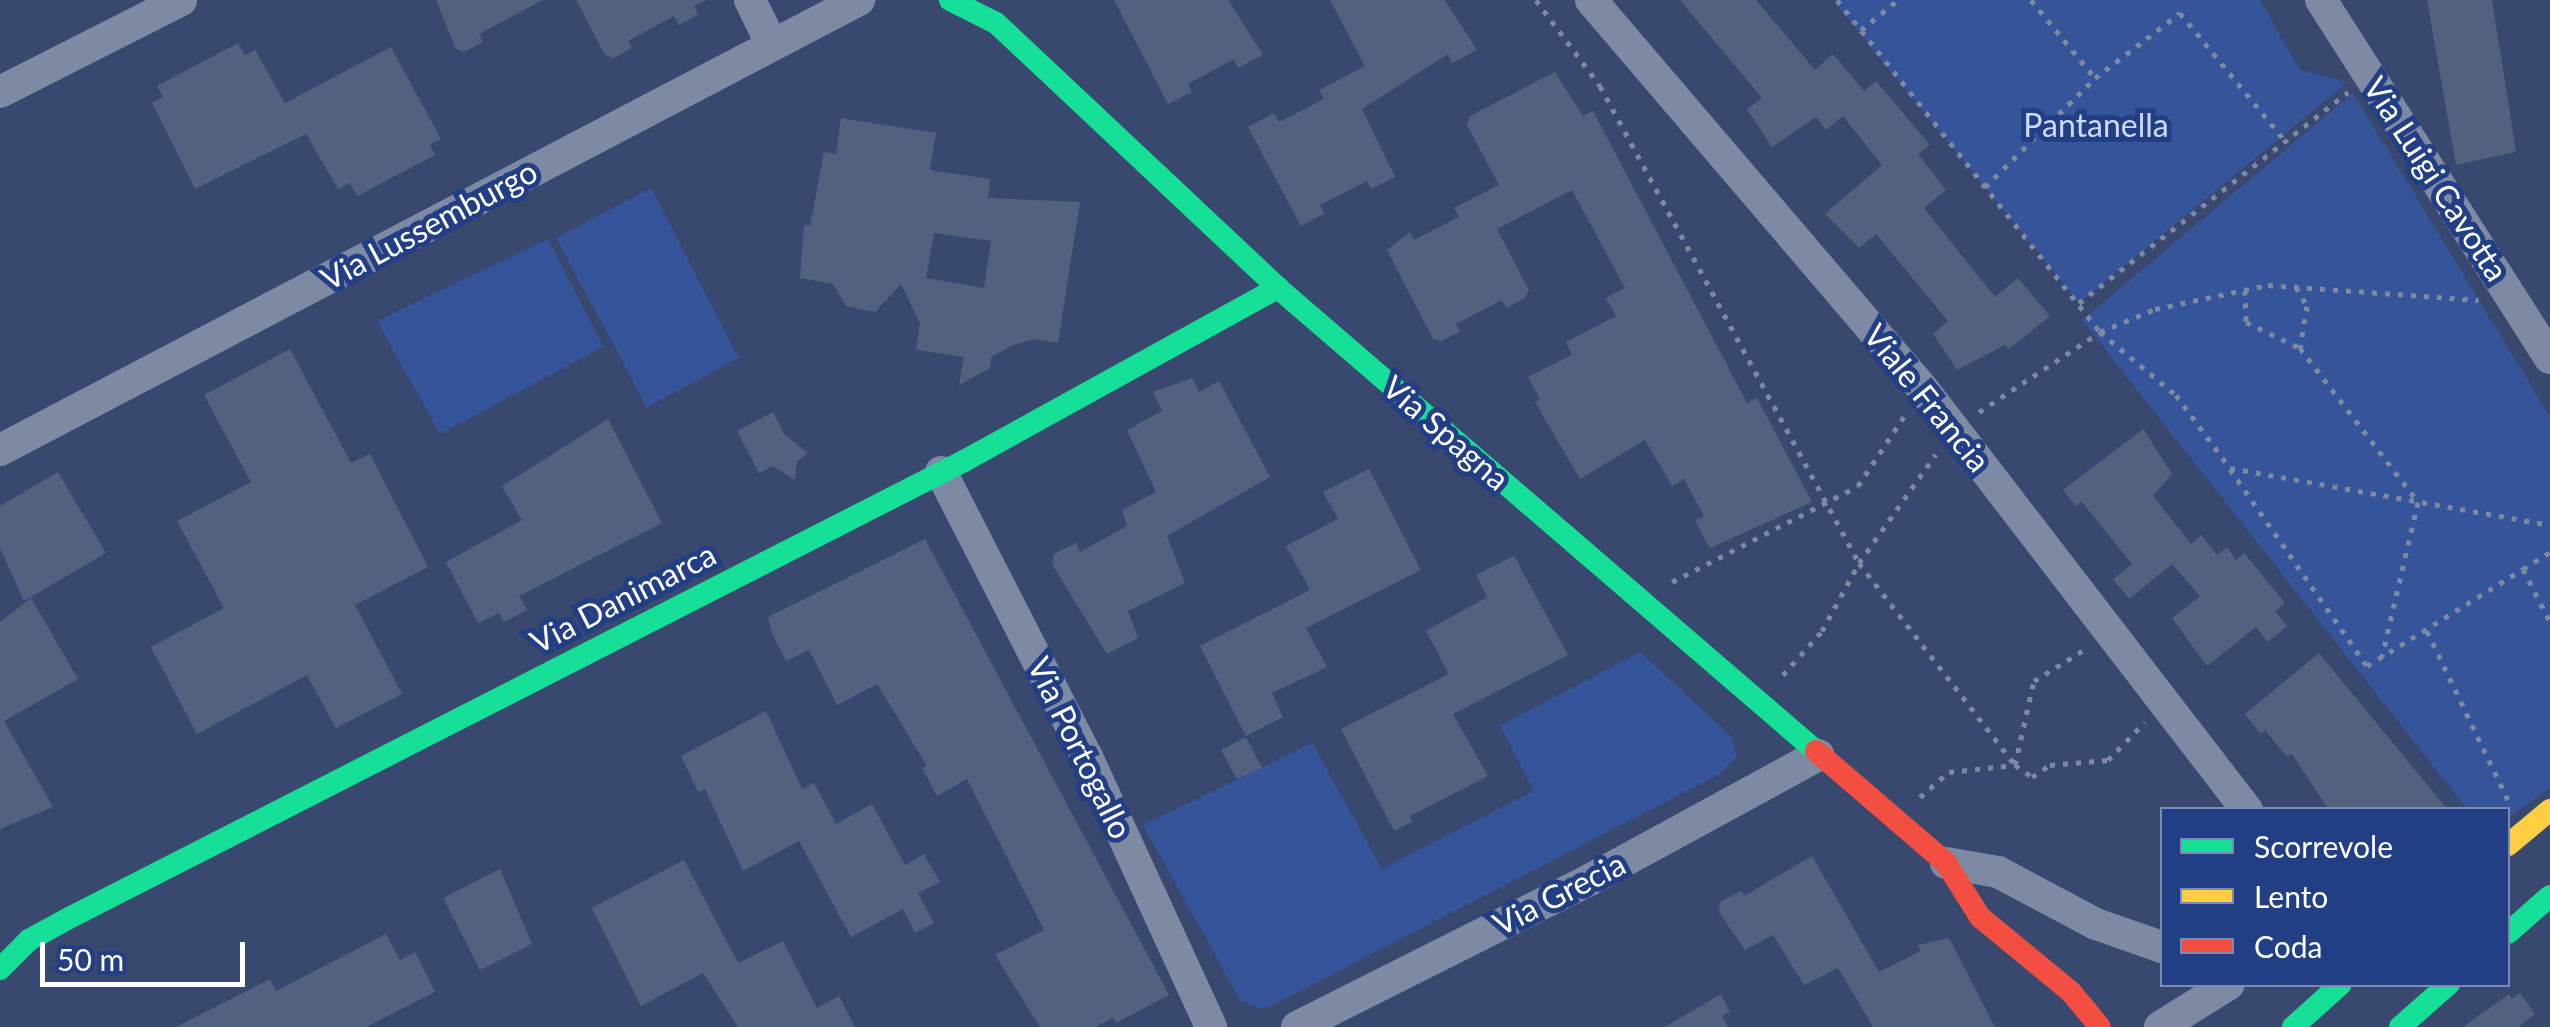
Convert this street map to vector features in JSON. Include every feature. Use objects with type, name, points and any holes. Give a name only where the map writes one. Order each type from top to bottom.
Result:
[{"type":"street","points":[[0,92],[180,0]]},
{"type":"street","points":[[750,0],[772,45]]},
{"type":"street","name":"Via Lussemburgo","points":[[4,438],[859,0]]},
{"type":"street","name":"Via Spagna","points":[[950,0],[996,23],[1278,288],[1946,863],[1980,917],[2071,992],[2100,1027]]},
{"type":"street","name":"Viale Francia","points":[[1592,0],[1923,389],[2245,807]]},
{"type":"street","name":"Via Luigi Cavotta","points":[[2322,0],[2550,358]]},
{"type":"street","name":"Via Danimarca","points":[[0,969],[29,940],[71,917],[942,472],[1278,288]]},
{"type":"street","name":"Via Portogallo","points":[[942,472],[1087,757],[1212,1027]]},
{"type":"street","name":"Via Grecia","points":[[1297,1027],[1591,879],[1818,755]]},
{"type":"street","points":[[2515,838],[2550,810]]},
{"type":"street","points":[[1946,863],[1998,872],[2096,924],[2160,946]]},
{"type":"street","points":[[2510,930],[2550,896]]},
{"type":"street","points":[[2160,1027],[2224,987]]},
{"type":"street","points":[[2293,1027],[2338,987]]},
{"type":"street","points":[[2400,1027],[2445,987]]},
{"type":"path","points":[[1536,0],[1600,86],[1746,349],[1822,504],[1859,563],[2015,765],[2032,777],[2050,764],[2108,760],[2164,702]]},
{"type":"path","points":[[1836,0],[2100,332],[2176,395],[2367,666],[2550,552]]},
{"type":"path","points":[[1861,30],[1898,0]]},
{"type":"path","points":[[2031,0],[2095,78]]},
{"type":"path","points":[[2180,0],[2180,13],[2285,141]]},
{"type":"path","points":[[1985,188],[2095,78],[2180,13]]},
{"type":"path","points":[[2078,303],[2369,75]]},
{"type":"path","points":[[2296,286],[2307,306],[2300,348]]},
{"type":"path","points":[[1758,703],[1822,631],[1859,563],[1954,429],[2100,332],[2155,309],[2245,290],[2296,286],[2516,304]]},
{"type":"path","points":[[2245,290],[2246,322],[2300,348],[2418,502]]},
{"type":"path","points":[[1638,599],[1858,486],[1923,389]]},
{"type":"path","points":[[2230,468],[2550,525]]},
{"type":"path","points":[[2382,657],[2418,502]]},
{"type":"path","points":[[2523,570],[2550,622]]},
{"type":"path","points":[[2427,631],[2502,807]]},
{"type":"path","points":[[2015,765],[2034,681],[2111,633]]},
{"type":"path","points":[[1900,824],[1949,772],[2015,765]]},
{"type":"green space","name":"Pantanella","points":[[1833,0],[2260,0],[2300,70],[2348,82],[2079,303]]},
{"type":"green space","points":[[2353,93],[2550,417],[2550,788],[2510,817],[2510,807],[2465,807],[2082,320]]},
{"type":"green space","points":[[651,188],[739,358],[647,407],[556,238]]},
{"type":"green space","points":[[548,239],[603,347],[440,434],[377,321]]},
{"type":"green space","points":[[1640,652],[1732,737],[1737,756],[1720,774],[1263,1010],[1240,1000],[1143,825],[1312,743],[1382,869],[1534,791],[1500,726]]},
{"type":"building","points":[[436,0],[543,0],[479,34],[483,42],[464,52],[456,49]]},
{"type":"building","points":[[576,0],[706,0],[694,6],[698,15],[679,25],[674,16],[628,41],[632,48],[614,58],[605,55]]},
{"type":"building","points":[[1114,0],[1228,0],[1263,55],[1238,68],[1234,59],[1188,84],[1192,92],[1168,104]]},
{"type":"building","points":[[1330,0],[1445,0],[1477,50],[1452,63],[1448,54],[1362,109],[1395,177],[1371,189],[1367,181],[1320,205],[1325,213],[1301,226],[1248,127],[1274,113],[1279,122],[1324,99],[1319,90],[1365,66]]},
{"type":"building","points":[[1680,0],[1756,0],[1815,70],[1833,54],[1864,91],[1876,81],[1930,145],[1918,154],[1946,190],[1924,208],[1995,297],[2018,278],[2050,316],[2008,350],[2005,345],[1957,370],[1933,334],[1948,321],[1876,234],[1859,248],[1825,214],[1882,165],[1843,116],[1826,130],[1816,117],[1772,147],[1747,109],[1762,98]]},
{"type":"building","points":[[2427,0],[2492,0],[2516,152],[2456,165]]},
{"type":"building","points":[[238,43],[245,55],[255,50],[285,103],[391,47],[441,139],[430,145],[435,155],[357,196],[350,183],[338,189],[306,134],[195,189],[152,103],[163,97],[157,86]]},
{"type":"building","points":[[1555,72],[1583,116],[1593,111],[1747,403],[1757,398],[1812,502],[1710,548],[1695,521],[1704,516],[1684,479],[1672,486],[1645,440],[1580,479],[1535,402],[1540,399],[1528,377],[1572,355],[1566,342],[1616,316],[1606,298],[1625,288],[1572,190],[1497,229],[1529,290],[1525,298],[1506,308],[1502,300],[1456,324],[1460,332],[1441,341],[1433,339],[1387,250],[1410,232],[1414,240],[1459,217],[1454,208],[1499,185],[1467,125],[1470,116]]},
{"type":"building","points":[[841,118],[936,133],[930,170],[990,179],[988,198],[1080,202],[1058,343],[1034,339],[1011,346],[991,357],[990,368],[959,385],[964,357],[916,350],[920,323],[901,284],[875,312],[846,306],[833,284],[800,278],[804,225],[810,226],[824,152],[836,154]],"holes":[[[934,233],[991,241],[984,288],[926,278]]]},
{"type":"building","points":[[290,349],[351,463],[370,454],[428,567],[355,605],[402,694],[336,728],[307,675],[197,734],[151,647],[224,608],[177,521],[251,482],[204,395]]},
{"type":"building","points":[[1192,378],[1199,392],[1219,381],[1270,477],[1167,536],[1185,583],[1128,611],[1138,638],[1107,654],[1052,564],[1054,554],[1076,543],[1080,552],[1127,526],[1122,510],[1156,492],[1127,430],[1162,411],[1153,392]]},
{"type":"building","points":[[773,412],[784,434],[808,453],[797,461],[795,480],[773,466],[759,473],[737,431]]},
{"type":"building","points":[[608,419],[662,523],[519,596],[527,610],[504,622],[499,613],[478,623],[446,562],[522,520],[502,486]]},
{"type":"building","points":[[2143,429],[2172,474],[2153,496],[2191,544],[2201,535],[2217,555],[2227,547],[2236,560],[2244,553],[2285,603],[2275,611],[2287,626],[2268,642],[2256,627],[2207,666],[2172,618],[2200,596],[2172,564],[2129,599],[2113,579],[2132,564],[2082,502],[2076,506],[2063,490]]},
{"type":"building","points":[[1369,469],[1421,570],[1306,628],[1327,667],[1272,693],[1283,717],[1246,736],[1200,646],[1310,590],[1286,546],[1338,519],[1323,492]]},
{"type":"building","points":[[58,472],[106,553],[24,601],[0,548],[0,506]]},
{"type":"building","points":[[925,539],[1169,995],[1116,1023],[1113,1018],[1095,1027],[1040,1027],[995,955],[1044,930],[967,779],[937,796],[922,768],[927,766],[877,684],[837,705],[809,650],[786,661],[772,633],[768,617]]},
{"type":"building","points":[[1514,556],[1568,655],[1453,714],[1488,776],[1410,816],[1413,821],[1394,831],[1341,729],[1449,674],[1426,631],[1487,597],[1476,575]]},
{"type":"building","points":[[31,598],[78,679],[4,721],[53,807],[0,829],[0,622]]},
{"type":"building","points":[[2319,653],[2446,807],[2327,807],[2292,754],[2287,757],[2265,730],[2261,734],[2245,714]]},
{"type":"building","points":[[766,711],[802,789],[814,783],[836,824],[872,804],[905,865],[924,854],[940,882],[918,893],[934,923],[915,933],[903,909],[851,937],[799,841],[743,871],[705,789],[698,792],[681,756]]},
{"type":"building","points":[[1246,737],[1262,768],[1237,779],[1221,750]]},
{"type":"building","points":[[1812,856],[1879,972],[1921,951],[1918,945],[1949,938],[1995,1027],[1873,1027],[1838,968],[1804,985],[1773,935],[1745,950],[1719,912],[1720,902],[1741,891],[1744,896]]},
{"type":"building","points":[[684,860],[738,963],[783,941],[817,1008],[839,996],[855,1027],[738,1027],[703,973],[641,1006],[592,908]]},
{"type":"building","points":[[500,869],[532,944],[480,970],[443,898]]},
{"type":"building","points":[[386,934],[400,960],[415,952],[435,992],[366,1027],[176,1027],[270,979],[276,991]]},
{"type":"building","points":[[2520,993],[2535,1014],[2518,1027],[2463,1027],[2509,994],[2512,999]]},
{"type":"building","points":[[1721,994],[1730,1012],[1722,1016],[1728,1027],[1665,1027]]},
{"type":"traffic: fast","points":[[950,0],[996,23],[1278,288],[1816,751]]},
{"type":"traffic: fast","points":[[0,969],[29,940],[71,917],[964,461],[1278,288]]},
{"type":"traffic: fast","points":[[2510,931],[2550,896]]},
{"type":"traffic: fast","points":[[2293,1027],[2338,987]]},
{"type":"traffic: fast","points":[[2400,1027],[2446,987]]},
{"type":"traffic: slow","points":[[2510,843],[2550,810]]},
{"type":"traffic: jam","points":[[1816,751],[1946,863],[1980,917],[2071,992],[2100,1027]]}]
